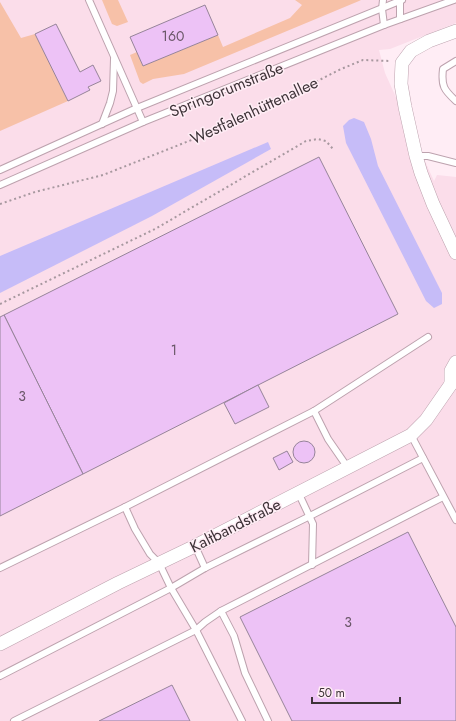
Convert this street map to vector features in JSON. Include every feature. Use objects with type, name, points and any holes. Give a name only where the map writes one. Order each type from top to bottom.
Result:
[{"type":"street","points":[[456,31],[429,41],[411,51],[402,63],[401,84],[420,173],[456,253]]},
{"type":"street","name":"Kaltbandstraße","points":[[0,644],[411,435],[426,420],[454,382],[451,371],[456,362]]},
{"type":"lane","points":[[89,0],[143,122]]},
{"type":"lane","points":[[383,0],[382,9],[384,25]]},
{"type":"lane","points":[[400,0],[400,19]]},
{"type":"lane","name":"Springorumstraße","points":[[0,170],[137,108],[382,9],[400,0]]},
{"type":"lane","name":"Springorumstraße","points":[[0,185],[143,122],[384,25],[454,0]]},
{"type":"lane","points":[[102,124],[113,91],[114,56]]},
{"type":"lane","points":[[456,61],[442,69],[441,80],[446,92],[456,101]]},
{"type":"lane","points":[[416,156],[428,156],[456,163]]},
{"type":"lane","points":[[0,568],[125,507],[314,411],[428,337]]},
{"type":"lane","points":[[314,411],[328,439],[348,468]]},
{"type":"lane","points":[[411,435],[456,520]]},
{"type":"lane","points":[[0,676],[171,588],[205,568],[423,458]]},
{"type":"lane","points":[[298,492],[313,524],[312,565]]},
{"type":"lane","points":[[14,721],[196,630],[221,611],[443,497]]},
{"type":"lane","points":[[125,507],[135,529],[150,554],[159,564],[171,588],[196,630],[242,721]]},
{"type":"lane","points":[[195,546],[205,568]]},
{"type":"lane","points":[[221,611],[234,636],[246,673],[268,721]]},
{"type":"path","name":"Westfalenhüttenallee","points":[[0,204],[35,192],[103,175],[237,122],[341,69],[364,60],[384,60],[402,63]]},
{"type":"path","points":[[0,304],[155,229],[306,140],[318,139],[326,141],[333,150]]},
{"type":"shaded area","points":[[0,0],[456,0],[456,23],[390,49],[379,50],[385,73],[434,181],[437,175],[456,177],[456,721],[0,721]]},
{"type":"shaded area","points":[[102,0],[118,0],[128,22],[117,26],[112,24]]},
{"type":"shaded area","points":[[295,0],[361,0],[184,74],[153,79],[143,84],[140,82],[130,55],[137,52],[143,66],[218,35],[223,47],[290,18],[302,5]]},
{"type":"shaded area","points":[[0,2],[21,38],[35,34],[68,101],[0,131]]},
{"type":"shaded area","points":[[354,118],[364,122],[371,139],[378,166],[442,293],[442,304],[434,308],[426,301],[346,143],[343,126],[349,120]]},
{"type":"shaded area","points":[[268,142],[271,149],[152,216],[0,293],[0,256]]},
{"type":"building","points":[[205,5],[218,35],[143,66],[130,37]]},
{"type":"building","points":[[56,24],[80,72],[93,65],[101,81],[88,87],[90,90],[68,101],[35,34]]},
{"type":"building","points":[[319,157],[398,314],[83,474],[4,315]]},
{"type":"building","points":[[4,315],[83,474],[0,516],[0,317]]},
{"type":"building","points":[[258,385],[269,407],[235,424],[224,403]]},
{"type":"building","points":[[304,441],[312,444],[315,452],[312,460],[304,463],[296,460],[293,452],[296,444]]},
{"type":"building","points":[[287,451],[293,462],[279,470],[273,458]]},
{"type":"building","points":[[408,532],[456,627],[456,721],[292,721],[240,617]]},
{"type":"building","points":[[172,685],[190,721],[99,721]]}]
